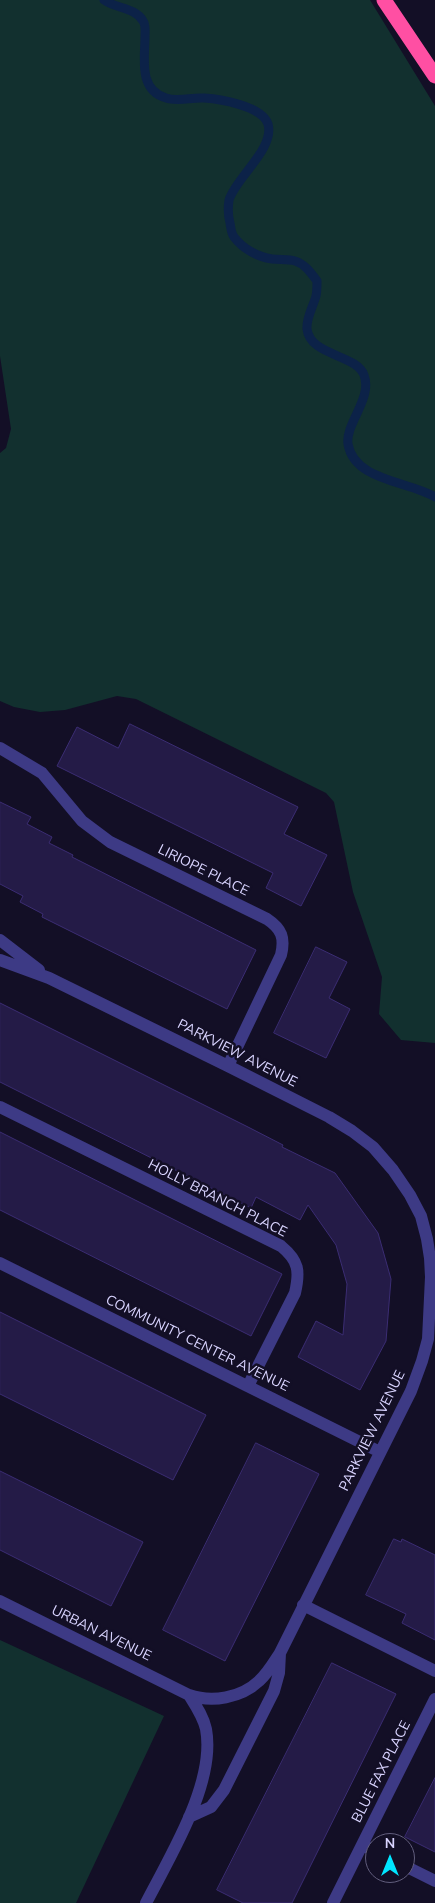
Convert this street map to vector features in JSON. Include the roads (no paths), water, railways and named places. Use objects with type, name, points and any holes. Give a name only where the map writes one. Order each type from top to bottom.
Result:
[{"type":"highway","points":[[384,0],[435,76]]},
{"type":"street","name":"LIRIOPE PLACE","points":[[0,748],[42,772],[82,821],[110,842],[267,919],[282,934],[283,945],[281,955],[228,1066]]},
{"type":"street","name":"PARKVIEW AVENUE","points":[[0,940],[49,978]]},
{"type":"street","name":"PARKVIEW AVENUE","points":[[0,960],[49,978],[228,1066],[352,1130],[373,1147],[393,1170],[417,1209],[427,1238],[431,1277],[432,1317],[428,1339],[417,1376],[280,1652],[279,1673],[274,1691],[224,1790],[211,1806],[189,1817]]},
{"type":"street","name":"HOLLY BRANCH PLACE","points":[[0,1107],[281,1246],[291,1255],[297,1266],[298,1280],[295,1294],[248,1386]]},
{"type":"street","name":"COMMUNITY CENTER AVENUE","points":[[0,1263],[380,1452]]},
{"type":"street","name":"URBAN AVENUE","points":[[0,1600],[200,1699],[212,1699],[239,1694],[250,1688],[260,1680],[280,1652]]},
{"type":"street","points":[[303,1606],[435,1671]]},
{"type":"street","points":[[146,1903],[189,1817],[202,1780],[206,1730],[202,1715],[189,1695]]},
{"type":"street","name":"BLUE FAX PLACE","points":[[365,1846],[362,1845],[435,1699]]},
{"type":"street","points":[[333,1903],[362,1845]]},
{"type":"street","points":[[415,1871],[435,1881]]},
{"type":"waterway","points":[[104,0],[135,13],[140,16],[144,23],[145,72],[147,81],[157,94],[171,99],[204,98],[230,102],[258,112],[268,124],[269,134],[261,153],[239,182],[229,200],[228,209],[232,234],[246,249],[256,254],[272,259],[299,262],[308,269],[317,281],[316,296],[307,325],[310,338],[324,350],[359,368],[364,375],[366,384],[362,402],[348,436],[348,444],[352,456],[360,466],[371,473],[435,497]]}]
